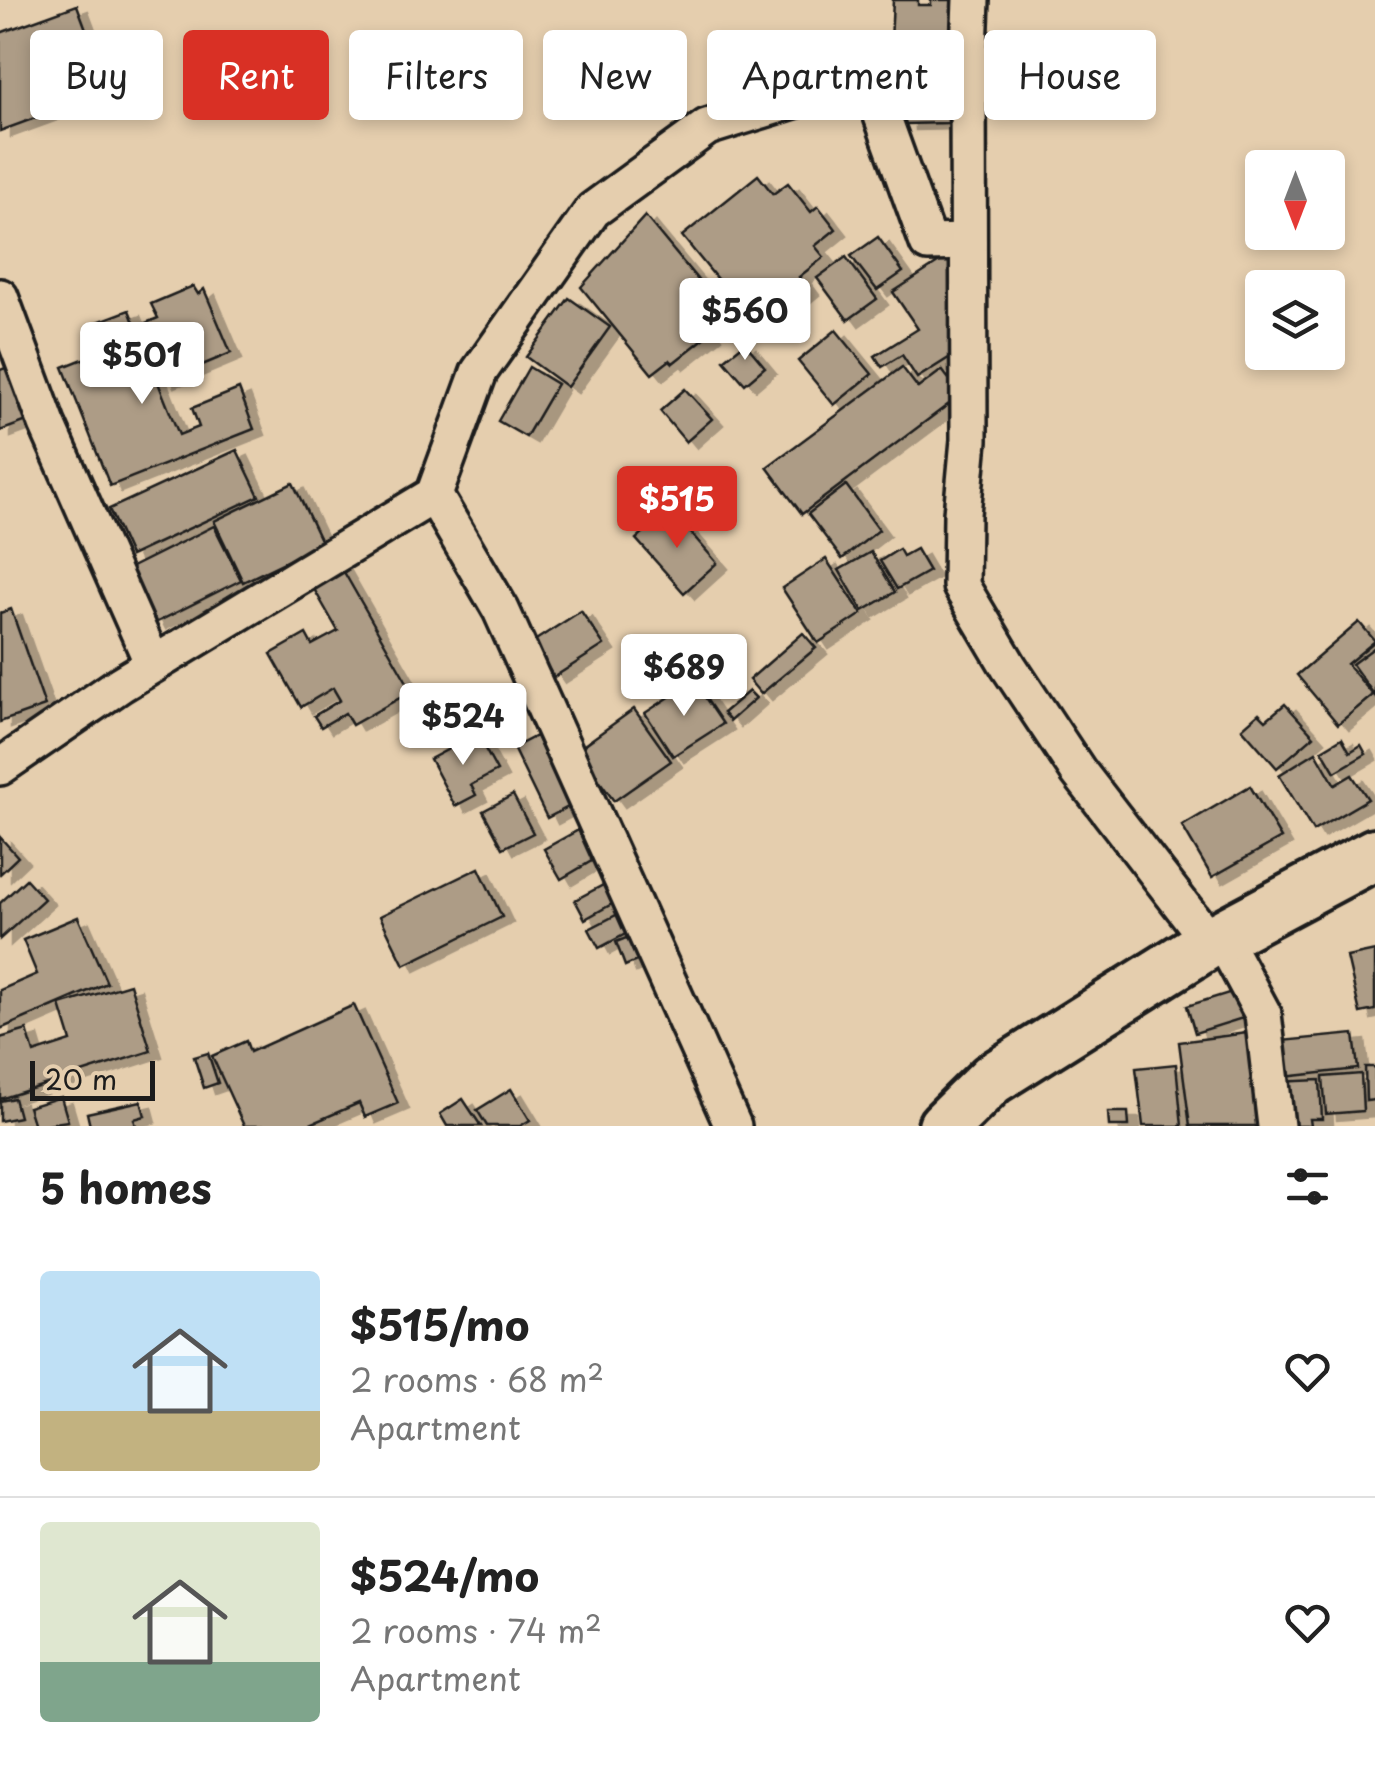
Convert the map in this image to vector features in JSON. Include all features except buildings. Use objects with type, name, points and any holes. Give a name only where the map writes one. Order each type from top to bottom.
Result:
[{"type":"main road","points":[[944,1126],[992,1079],[1215,939],[1375,854]]},
{"type":"street","points":[[972,0],[969,440],[961,586],[1078,771],[1215,939],[1263,1014],[1276,1126]]},
{"type":"street","points":[[0,767],[153,664],[434,495],[480,372],[593,210],[706,127],[868,77],[928,242],[968,242]]},
{"type":"street","points":[[0,297],[47,424],[153,664]]},
{"type":"street","points":[[434,495],[500,610],[733,1126]]}]
